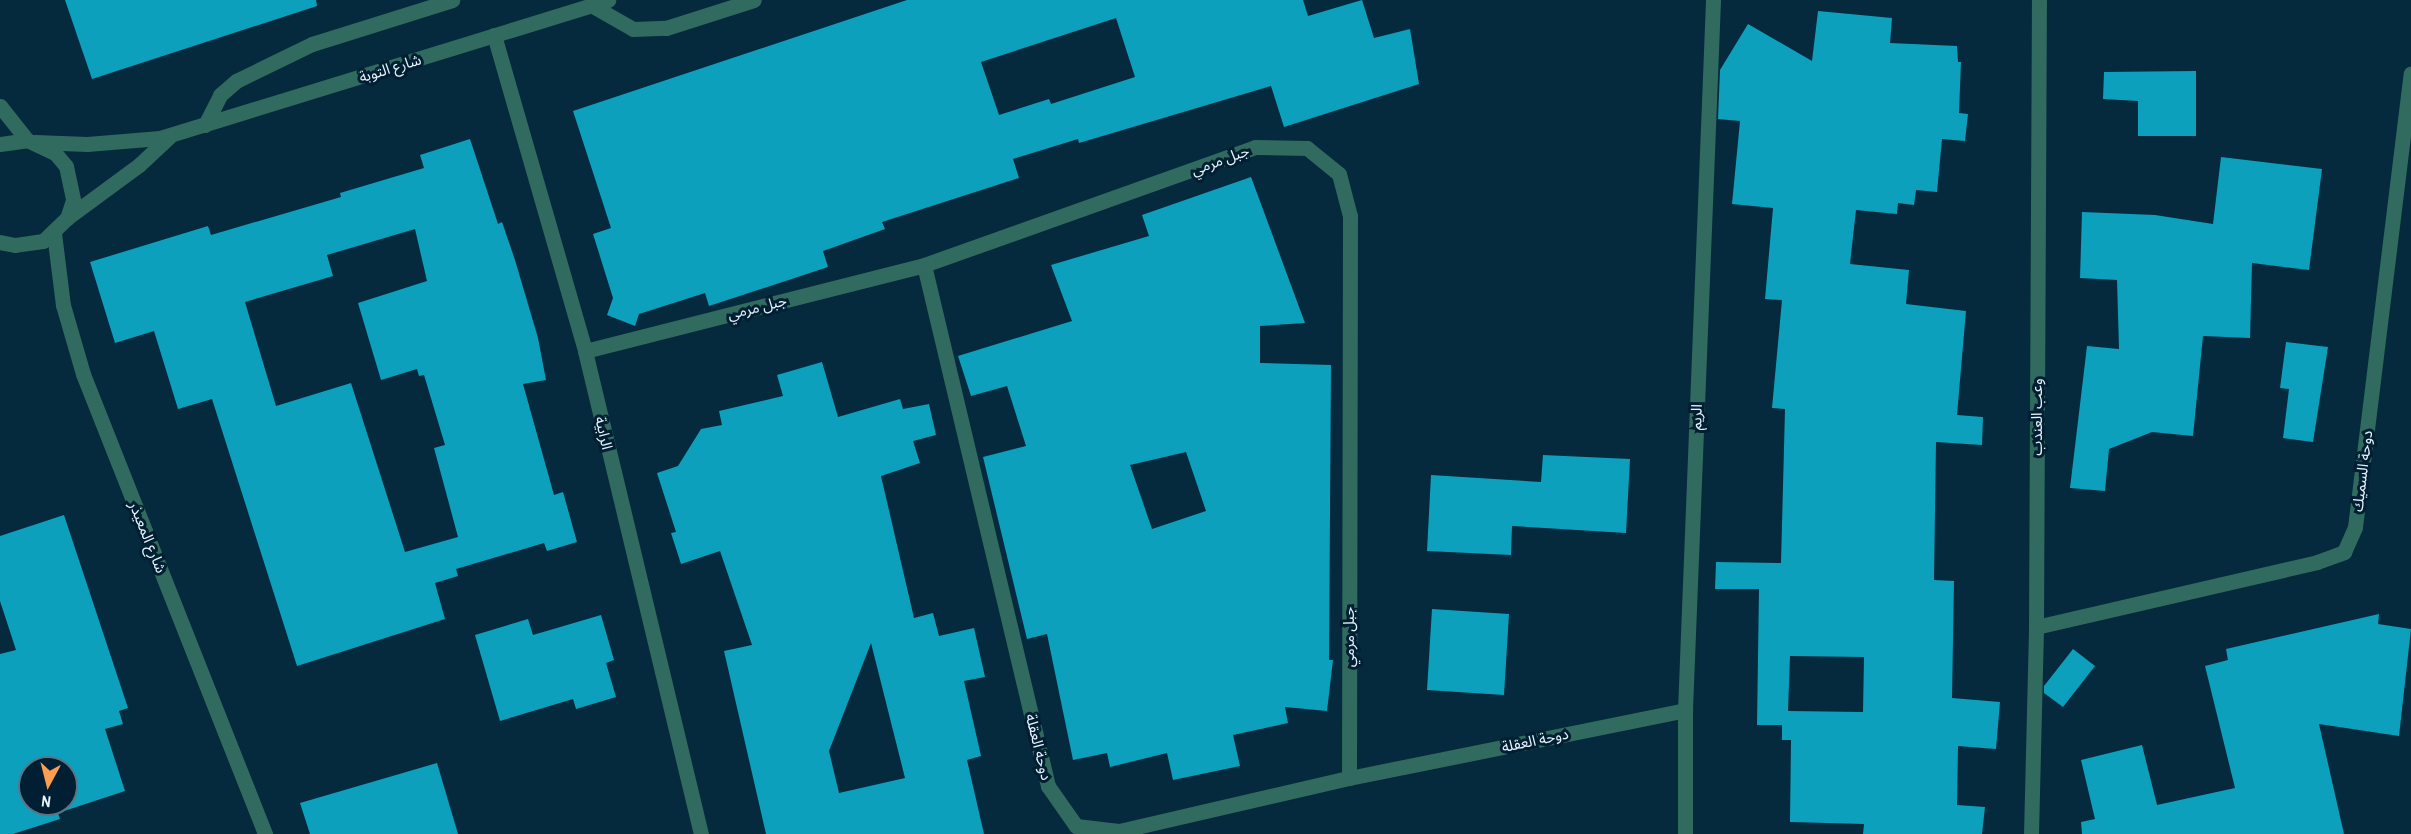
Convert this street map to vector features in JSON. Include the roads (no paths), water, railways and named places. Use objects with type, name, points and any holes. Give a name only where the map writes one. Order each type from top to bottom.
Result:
[{"type":"street","points":[[205,125],[220,95],[236,81],[312,44],[452,0]]},
{"type":"street","name":"شارع التوبة","points":[[0,144],[31,141],[112,143],[172,135],[608,0]]},
{"type":"street","points":[[591,5],[633,29],[666,28],[754,0]]},
{"type":"street","name":"الريم","points":[[1685,834],[1685,710],[1713,0]]},
{"type":"street","name":"وعب العندب","points":[[2031,834],[2036,627],[2040,0]]},
{"type":"street","name":"الرابية","points":[[494,35],[585,351],[700,834]]},
{"type":"street","name":"دوحة السميك","points":[[2036,627],[2317,562],[2344,552],[2355,527],[2411,73]]},
{"type":"street","points":[[0,106],[31,141],[55,153],[66,166],[73,200],[67,218]]},
{"type":"street","name":"شارع التوبة","points":[[54,233],[67,218],[139,165],[172,135]]},
{"type":"street","name":"جبل مرمي","points":[[585,351],[924,265],[1255,147],[1307,148],[1338,174],[1350,216],[1349,778]]},
{"type":"street","points":[[0,242],[29,245],[54,233]]},
{"type":"street","name":"شارع المعيذر","points":[[54,233],[63,305],[83,374],[265,834]]},
{"type":"street","name":"دوحة العقلة","points":[[924,265],[1048,786],[1076,826],[1119,831],[1349,778],[1685,710]]}]
